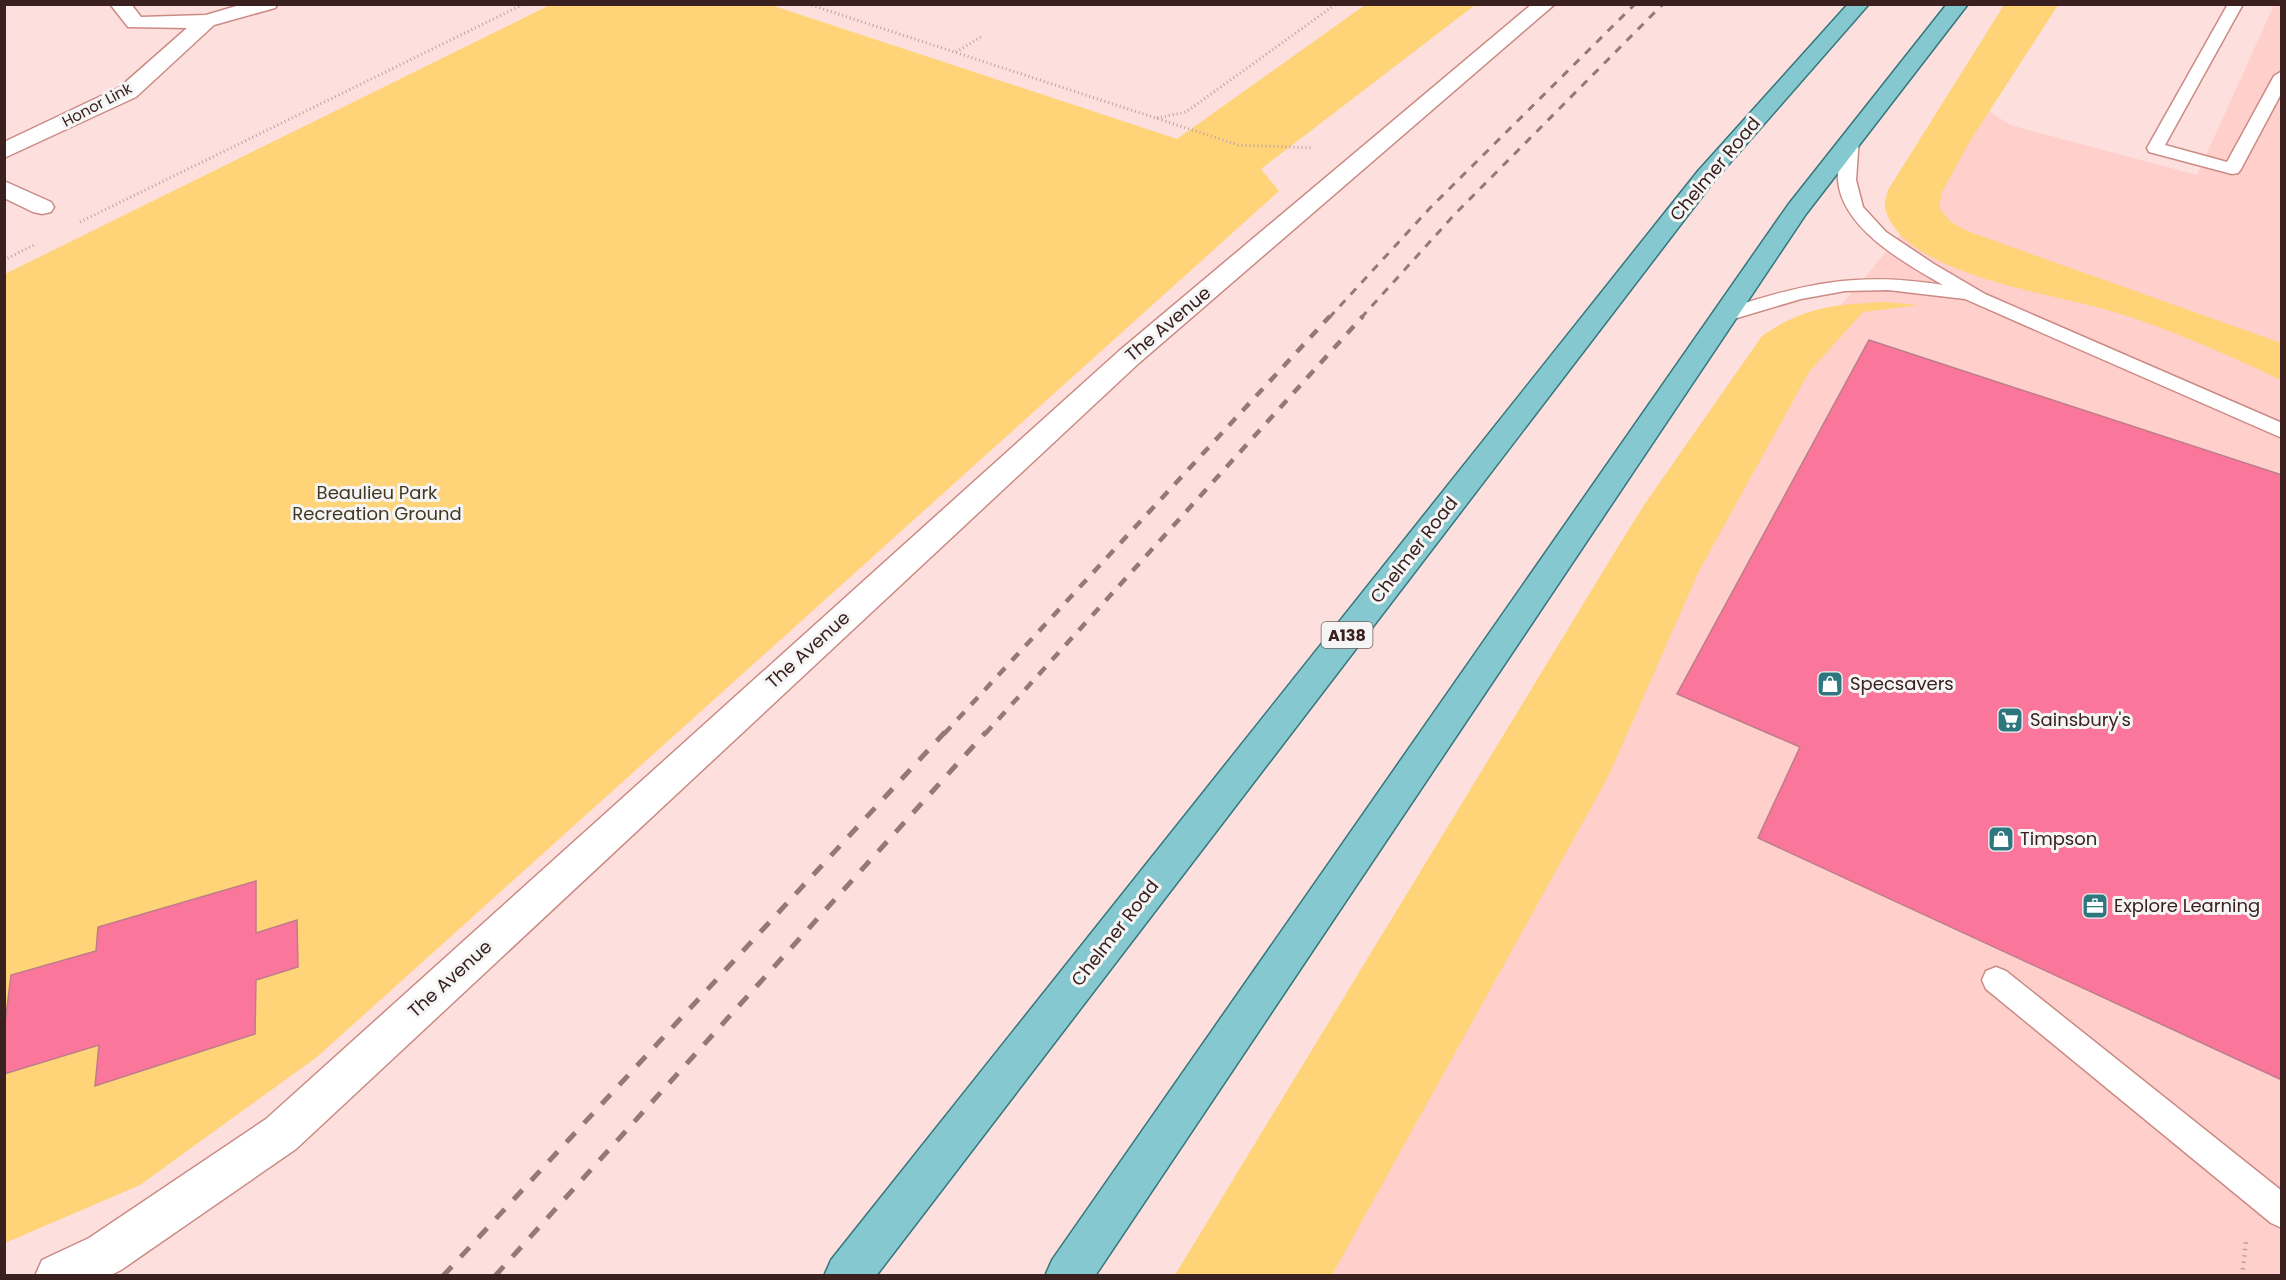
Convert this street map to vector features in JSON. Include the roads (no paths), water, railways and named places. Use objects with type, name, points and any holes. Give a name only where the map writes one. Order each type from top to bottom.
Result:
[{"type":"main road","name":"Chelmer Road","points":[[848,1275],[1706,176],[1859,4]]},
{"type":"main road","points":[[1068,1275],[1797,210],[1958,4]]},
{"type":"street","points":[[120,4],[135,23],[207,21],[268,4]]},
{"type":"street","name":"The Avenue","points":[[58,1275],[105,1254],[281,1134],[1129,357],[1545,4]]},
{"type":"street","name":"Honor Link","points":[[4,151],[128,92],[207,21]]},
{"type":"street","points":[[4,189],[42,207]]},
{"type":"lane","points":[[2236,4],[2155,148],[2232,169],[2280,85]]},
{"type":"lane","points":[[1851,138],[1847,180],[1855,208],[1880,236],[1978,298],[2282,431]]},
{"type":"lane","points":[[1727,315],[1788,295],[1846,285],[1917,286],[1978,298]]},
{"type":"lane","points":[[1996,980],[2282,1212]]},
{"type":"railway","points":[[1329,318],[1430,208],[1635,4]]},
{"type":"railway","points":[[1361,318],[1455,214],[1663,4]]},
{"type":"railway","points":[[944,734],[1330,316]]},
{"type":"railway","points":[[985,734],[1363,316]]},
{"type":"railway","points":[[443,1276],[945,732]]},
{"type":"railway","points":[[495,1276],[986,732]]},
{"type":"place","name":"Specsavers","points":[[1830,684]]},
{"type":"place","name":"Sainsbury's","points":[[2010,720]]},
{"type":"place","name":"Timpson","points":[[2001,839]]},
{"type":"place","name":"Explore Learning","points":[[2095,906]]},
{"type":"park label","name":"Beaulieu Park Recreation Ground","points":[[377,503]]}]
